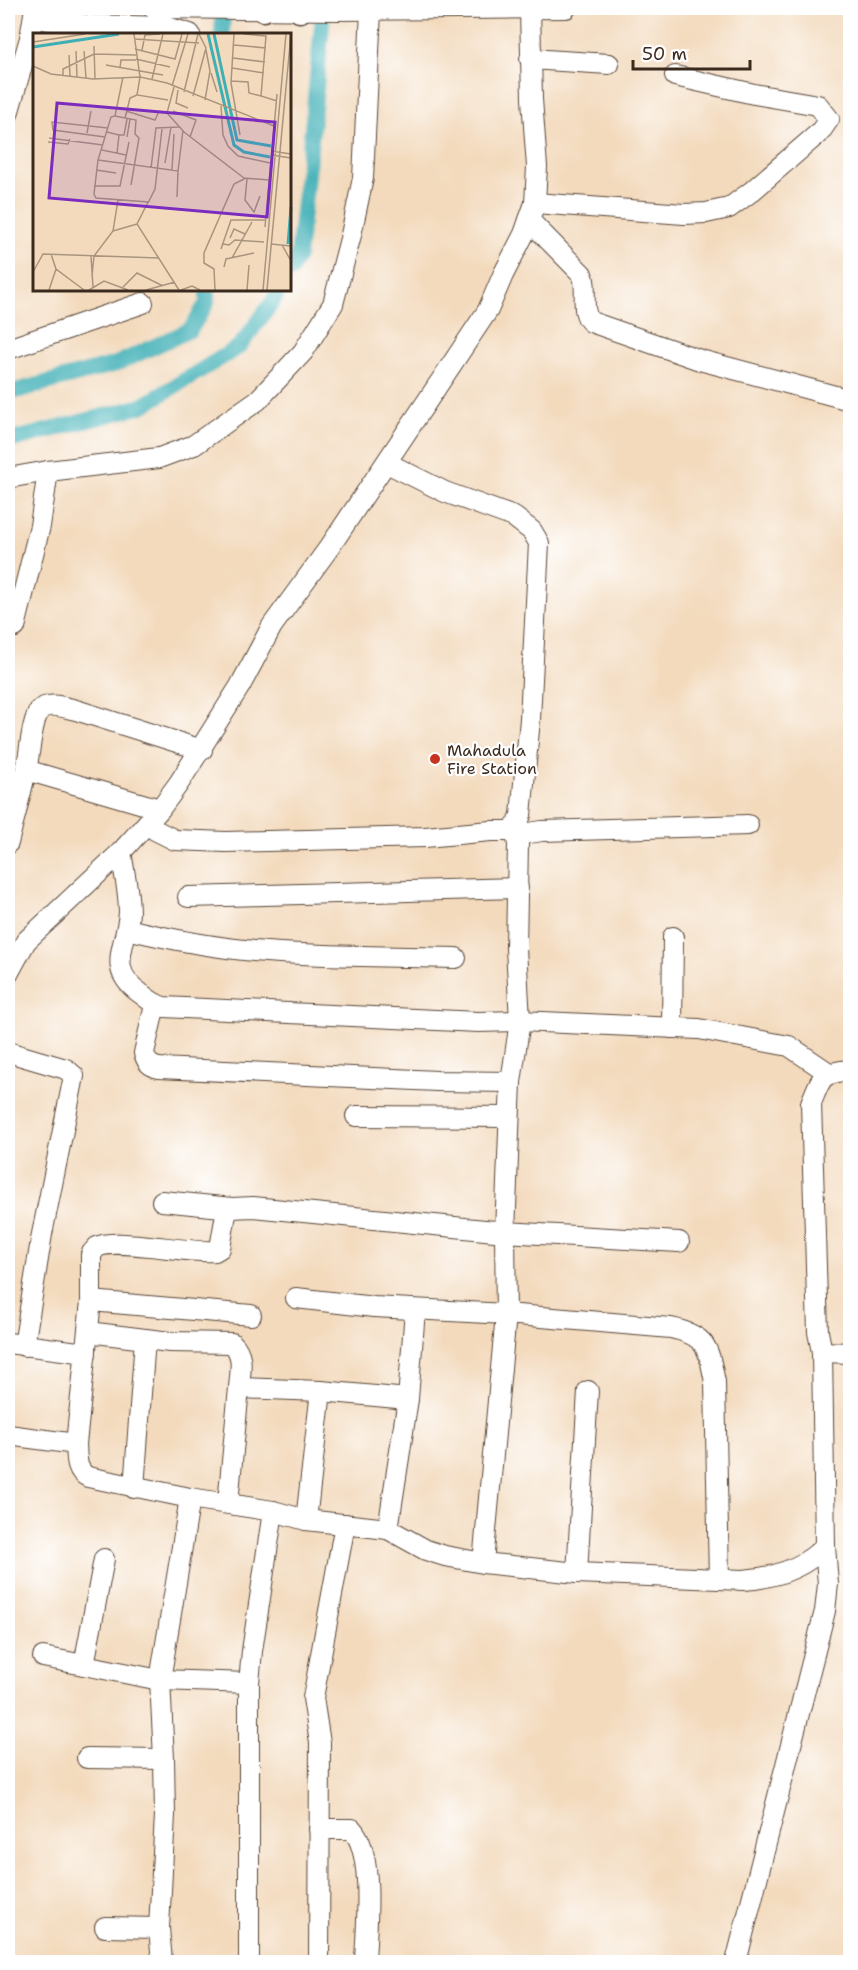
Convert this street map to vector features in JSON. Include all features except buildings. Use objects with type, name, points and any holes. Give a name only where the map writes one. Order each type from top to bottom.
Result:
[{"type":"street","points":[[154,8],[371,10],[566,8]]},
{"type":"street","points":[[8,974],[26,941],[121,852],[154,815],[202,750],[272,626],[331,545],[488,310],[532,212],[537,167],[530,59],[530,8]]},
{"type":"street","points":[[8,478],[159,458],[194,445],[258,400],[303,352],[333,304],[363,178],[371,10]]},
{"type":"street","points":[[8,114],[30,38],[34,12],[57,22],[167,27],[187,33]]},
{"type":"street","points":[[530,59],[609,64]]},
{"type":"street","points":[[532,212],[684,214],[706,213],[729,208],[820,132],[829,119],[818,105],[754,94],[675,76]]},
{"type":"street","points":[[532,212],[582,274],[586,284],[586,314],[591,322],[700,360],[850,400]]},
{"type":"street","points":[[8,349],[143,303]]},
{"type":"street","points":[[387,463],[445,492],[514,517],[532,531],[539,543],[530,719],[521,815],[513,833]]},
{"type":"street","points":[[15,627],[40,526],[48,471]]},
{"type":"street","points":[[8,843],[36,718],[46,707],[57,706],[76,710],[202,750]]},
{"type":"street","points":[[26,770],[154,815]]},
{"type":"street","points":[[154,815],[155,830],[176,840],[226,842],[748,825]]},
{"type":"street","points":[[483,1563],[506,1314],[505,1232],[509,1117],[511,1082],[520,1021],[516,948],[518,844],[513,833]]},
{"type":"street","points":[[121,852],[128,892],[127,929],[120,961],[122,975],[129,986],[155,1005],[478,1022],[520,1021],[699,1029],[789,1046],[829,1073]]},
{"type":"street","points":[[188,897],[518,888]]},
{"type":"street","points":[[127,929],[188,942],[253,951],[456,958]]},
{"type":"street","points":[[672,1028],[673,937]]},
{"type":"street","points":[[155,1005],[144,1053],[146,1062],[159,1068],[437,1081],[511,1082]]},
{"type":"street","points":[[8,1052],[66,1069],[74,1076],[42,1234],[16,1345],[86,1353]]},
{"type":"street","points":[[736,1962],[825,1611],[828,1584],[825,1546],[822,1352],[818,1332],[811,1103],[821,1079],[829,1073],[850,1070]]},
{"type":"street","points":[[356,1116],[509,1117]]},
{"type":"street","points":[[162,1201],[232,1208],[253,1207],[505,1232],[679,1242]]},
{"type":"street","points":[[232,1208],[225,1214],[220,1248],[215,1251],[106,1245],[97,1248],[91,1254],[91,1301],[76,1444],[78,1469],[81,1474],[134,1488],[273,1511],[306,1520],[388,1529],[426,1550],[445,1556],[483,1563],[577,1574],[764,1579],[792,1569],[814,1557],[825,1546]]},
{"type":"street","points":[[296,1298],[415,1310],[506,1314],[671,1328],[689,1332],[700,1339],[709,1354],[715,1382],[719,1579]]},
{"type":"street","points":[[91,1301],[251,1315]]},
{"type":"street","points":[[388,1529],[408,1399],[415,1310]]},
{"type":"street","points":[[88,1332],[170,1342],[232,1343],[241,1356],[228,1503]]},
{"type":"street","points":[[134,1488],[145,1339]]},
{"type":"street","points":[[822,1352],[850,1353]]},
{"type":"street","points":[[239,1388],[321,1391],[408,1399]]},
{"type":"street","points":[[306,1520],[321,1391]]},
{"type":"street","points":[[577,1574],[588,1391]]},
{"type":"street","points":[[8,1435],[76,1444]]},
{"type":"street","points":[[162,1962],[159,1928],[165,1815],[160,1680],[190,1498]]},
{"type":"street","points":[[249,1962],[249,1683],[273,1511]]},
{"type":"street","points":[[319,1962],[320,1743],[313,1698],[345,1524]]},
{"type":"street","points":[[84,1665],[104,1559]]},
{"type":"street","points":[[44,1657],[160,1680],[249,1683]]},
{"type":"street","points":[[87,1758],[164,1759]]},
{"type":"street","points":[[319,1829],[352,1829],[361,1845],[367,1881],[365,1962]]},
{"type":"street","points":[[105,1927],[159,1928]]},
{"type":"waterway","points":[[222,33],[223,14]]},
{"type":"waterway","points":[[291,269],[298,256],[323,15]]},
{"type":"waterway","points":[[8,393],[116,364],[190,330],[207,303],[207,291]]},
{"type":"waterway","points":[[8,441],[142,406],[239,347],[278,291]]},
{"type":"place","name":"Mahadula Fire Station","points":[[435,759]]}]
